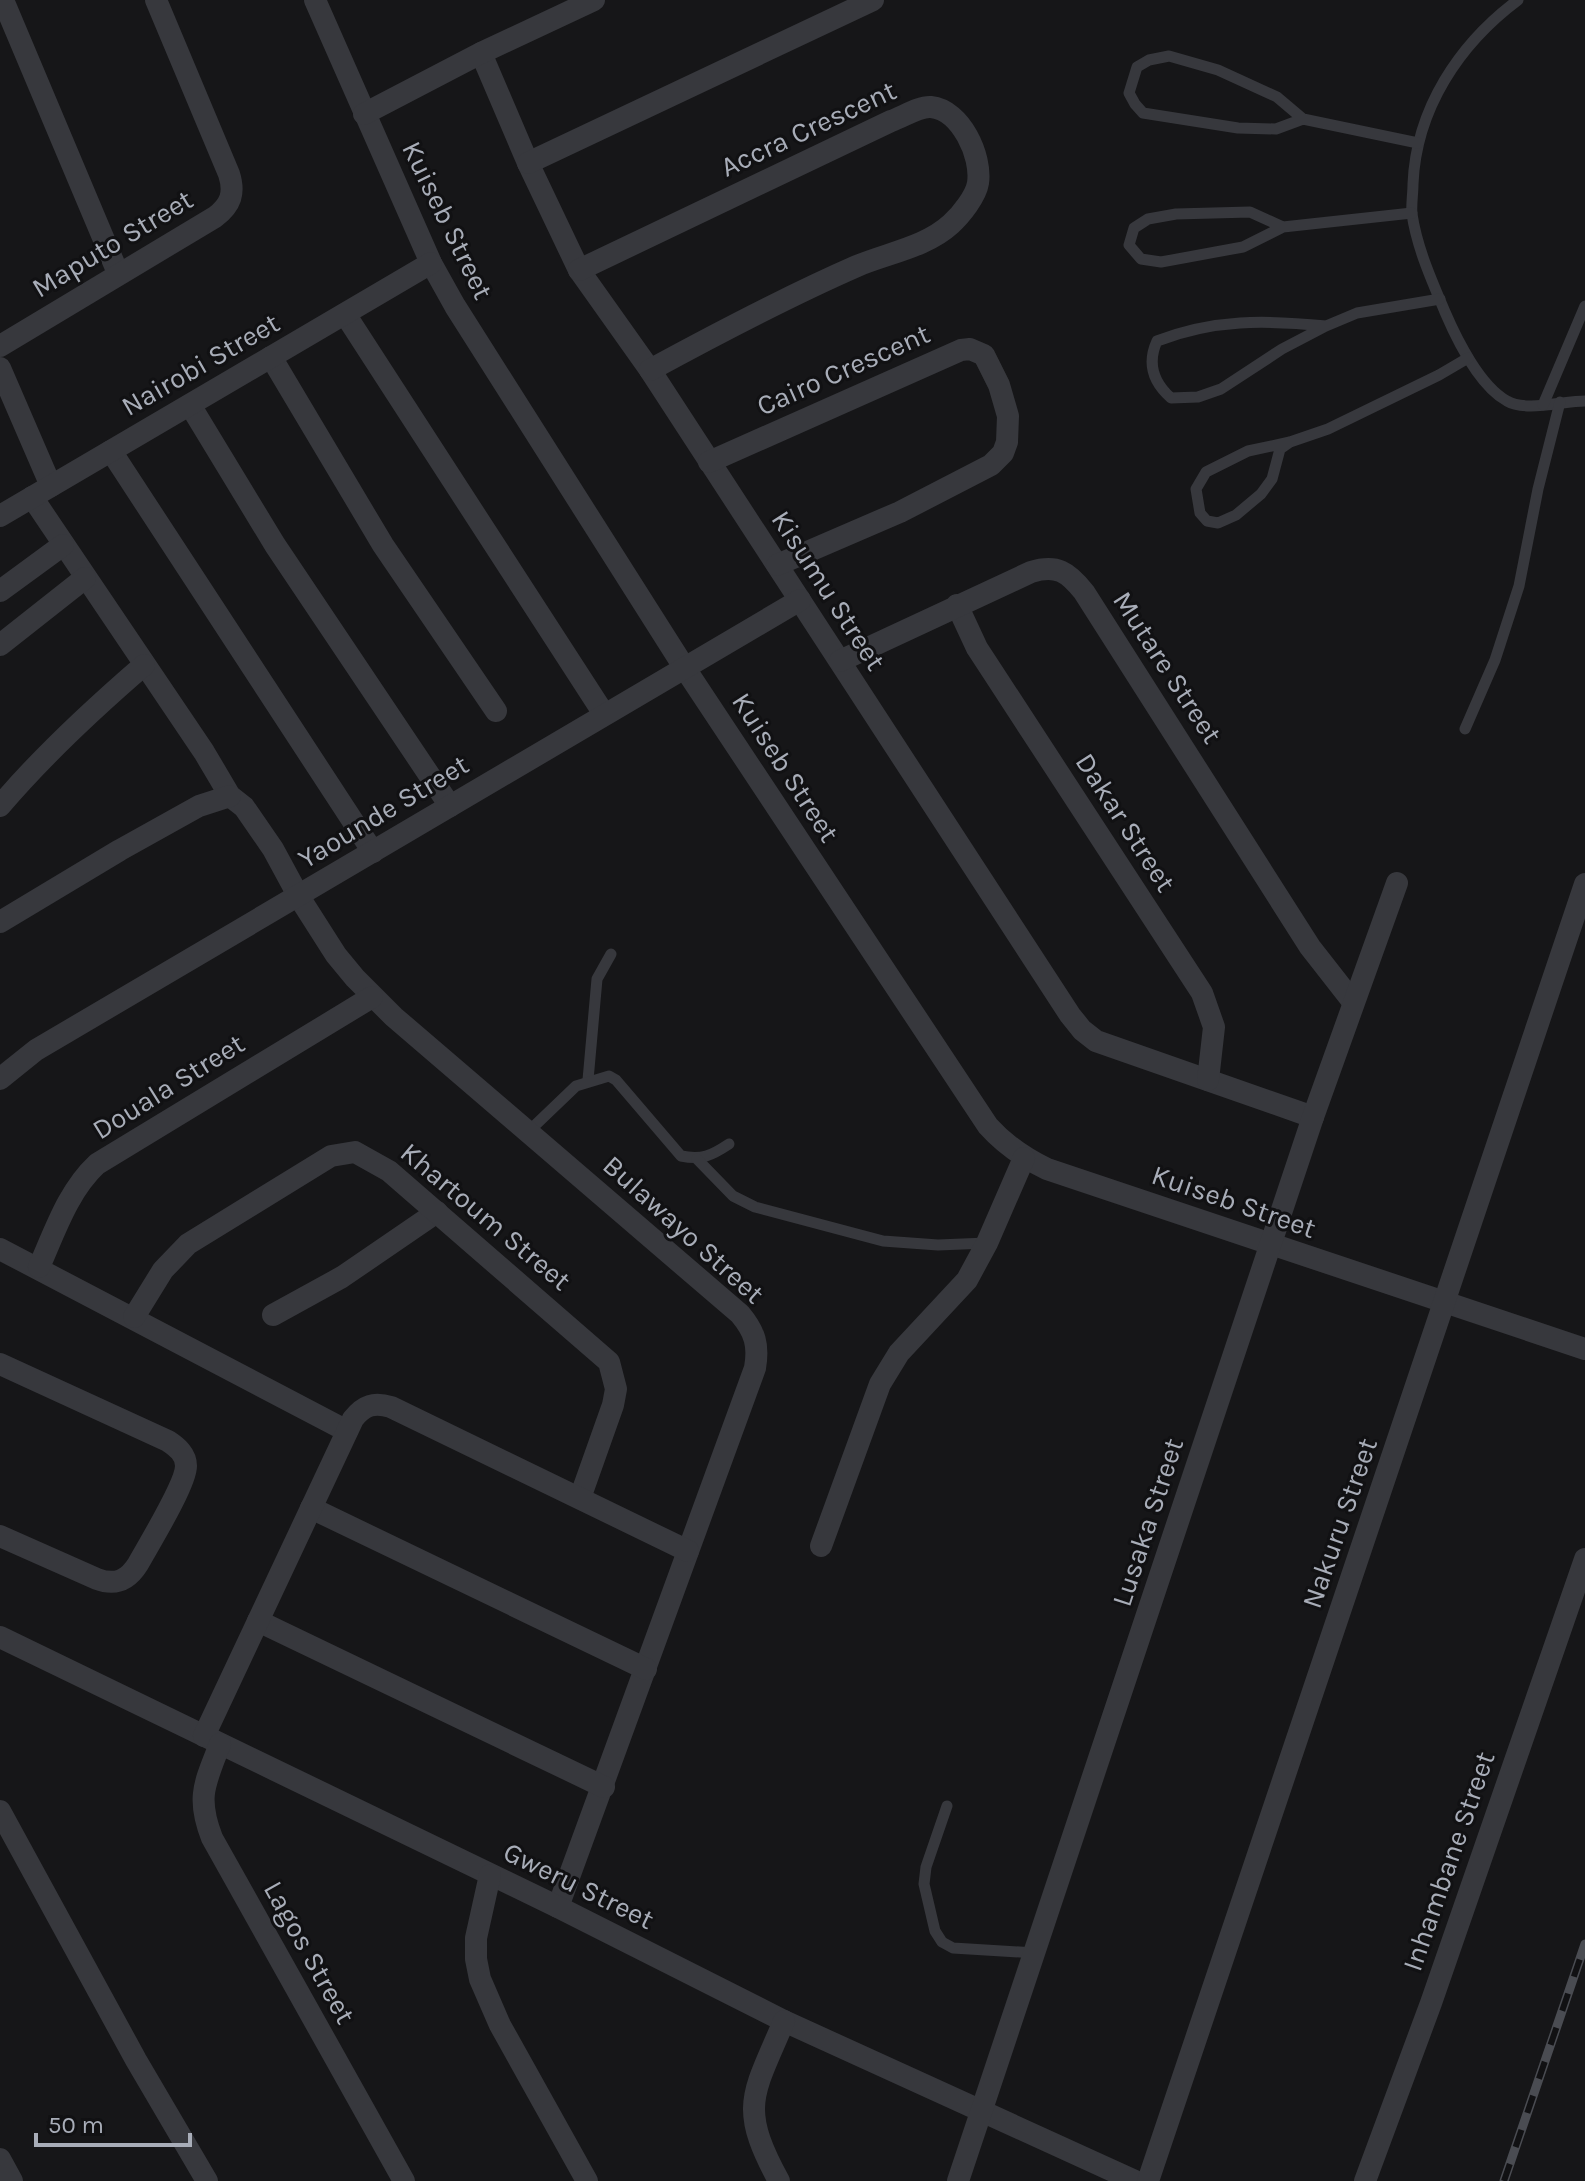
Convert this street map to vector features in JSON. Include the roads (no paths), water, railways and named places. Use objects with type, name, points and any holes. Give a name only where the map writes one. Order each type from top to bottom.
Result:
[{"type":"street","points":[[3,0],[118,273]]},
{"type":"street","name":"Maputo Street","points":[[0,346],[215,217],[228,206],[231,198],[229,174],[156,0]]},
{"type":"street","name":"Kuiseb Street","points":[[315,0],[431,263],[455,306],[684,667],[974,1108],[1003,1142],[1024,1158],[1047,1169],[1444,1304]]},
{"type":"street","points":[[364,114],[481,53],[594,0]]},
{"type":"street","points":[[528,163],[873,0]]},
{"type":"street","name":"Kisumu Street","points":[[481,53],[528,163],[579,270],[650,370],[1049,985],[1082,1030],[1096,1041],[1313,1117]]},
{"type":"street","name":"Accra Crescent","points":[[579,270],[877,128],[928,107],[948,111],[962,127],[974,155],[978,184],[960,216],[949,227],[904,250],[859,265],[745,318],[650,370]]},
{"type":"street","name":"Nairobi Street","points":[[0,516],[431,263]]},
{"type":"street","points":[[345,314],[604,714]]},
{"type":"street","name":"Cairo Crescent","points":[[709,462],[961,350],[970,349],[984,355],[999,385],[1008,416],[1007,442],[1003,453],[991,465],[900,512],[777,565]]},
{"type":"street","points":[[271,357],[383,545],[496,711]]},
{"type":"street","name":"Bulawayo Street","points":[[0,368],[63,545],[204,752],[230,796],[251,816],[273,849],[336,955],[372,997],[740,1314],[755,1334],[758,1344],[755,1368],[558,1907]]},
{"type":"street","points":[[190,405],[275,545],[450,806]]},
{"type":"street","points":[[111,451],[373,852]]},
{"type":"street","points":[[0,591],[63,545]]},
{"type":"street","name":"Mutare Street","points":[[840,661],[957,605],[1044,568],[1054,567],[1064,571],[1074,580],[1310,947],[1353,1002]]},
{"type":"street","points":[[4,632],[85,578]]},
{"type":"street","name":"Yaounde Street","points":[[0,1079],[36,1050],[800,600]]},
{"type":"street","name":"Dakar Street","points":[[957,605],[977,648],[1202,993],[1214,1027],[1208,1080]]},
{"type":"street","points":[[0,806],[58,743],[144,665]]},
{"type":"street","points":[[0,922],[199,806],[230,796]]},
{"type":"street","name":"Lusaka Street","points":[[958,2181],[1313,1117],[1397,883]]},
{"type":"street","name":"Nakuru Street","points":[[1148,2181],[1585,884]]},
{"type":"street","name":"Douala Street","points":[[39,1267],[74,1192],[97,1164],[372,997]]},
{"type":"street","name":"Khartoum Street","points":[[134,1317],[163,1270],[188,1244],[331,1156],[355,1152],[366,1156],[389,1171],[609,1362],[616,1389],[613,1405],[580,1498]]},
{"type":"street","points":[[821,1546],[880,1384],[899,1353],[967,1280],[987,1243],[1024,1158]]},
{"type":"street","points":[[273,1315],[342,1277],[437,1212]]},
{"type":"street","points":[[0,1249],[347,1431]]},
{"type":"street","points":[[1444,1304],[1585,1349]]},
{"type":"street","points":[[0,1364],[168,1441],[182,1452],[186,1461],[183,1478],[138,1564],[121,1581],[97,1579],[0,1536]]},
{"type":"street","name":"Lagos Street","points":[[404,2181],[212,1838],[202,1806],[212,1740],[258,1621],[347,1431],[358,1412],[372,1404],[381,1404],[688,1551]]},
{"type":"street","points":[[311,1508],[646,1669]]},
{"type":"street","name":"Inhambane Street","points":[[1365,2181],[1431,2003],[1585,1559]]},
{"type":"street","points":[[258,1621],[604,1787]]},
{"type":"street","name":"Gweru Street","points":[[0,1637],[558,1907],[784,2021],[1135,2181]]},
{"type":"street","points":[[0,1811],[129,2048],[207,2181]]},
{"type":"street","points":[[490,1875],[476,1938],[480,1979],[500,2025],[587,2181]]},
{"type":"street","points":[[779,2181],[757,2134],[752,2107],[784,2021]]},
{"type":"street","points":[[0,2159],[12,2181]]},
{"type":"lane","points":[[1518,0],[1467,48],[1438,88],[1414,156],[1412,213],[1428,271],[1440,299],[1468,358],[1492,389],[1508,403],[1524,406],[1585,401]]},
{"type":"lane","points":[[1303,119],[1276,129],[1238,128],[1143,113],[1129,93],[1137,67],[1149,60],[1169,56],[1218,70],[1277,97],[1303,119],[1418,143]]},
{"type":"lane","points":[[1283,227],[1250,212],[1176,214],[1148,219],[1134,228],[1129,245],[1141,259],[1161,262],[1243,247],[1283,227],[1412,213]]},
{"type":"lane","points":[[1326,326],[1237,322],[1188,329],[1157,341],[1150,356],[1154,375],[1162,390],[1171,398],[1198,397],[1221,389],[1282,349],[1357,313],[1440,299]]},
{"type":"lane","points":[[1543,405],[1585,306]]},
{"type":"lane","points":[[1290,442],[1280,449],[1272,479],[1261,494],[1236,515],[1218,523],[1207,521],[1200,513],[1196,489],[1206,472],[1248,451],[1290,442],[1328,429],[1468,358]]},
{"type":"lane","points":[[1465,729],[1495,660],[1519,586],[1538,489],[1560,402]]},
{"type":"lane","points":[[588,1080],[597,979],[611,954]]},
{"type":"lane","points":[[528,1132],[576,1086],[609,1076],[616,1080],[681,1156],[697,1159],[710,1157],[729,1144]]},
{"type":"lane","points":[[697,1159],[733,1196],[755,1207],[883,1241],[938,1245],[987,1243]]},
{"type":"lane","points":[[947,1806],[926,1867],[924,1884],[935,1931],[942,1942],[953,1948],[1036,1953]]},
{"type":"railway","points":[[1504,2181],[1585,1944]]}]
